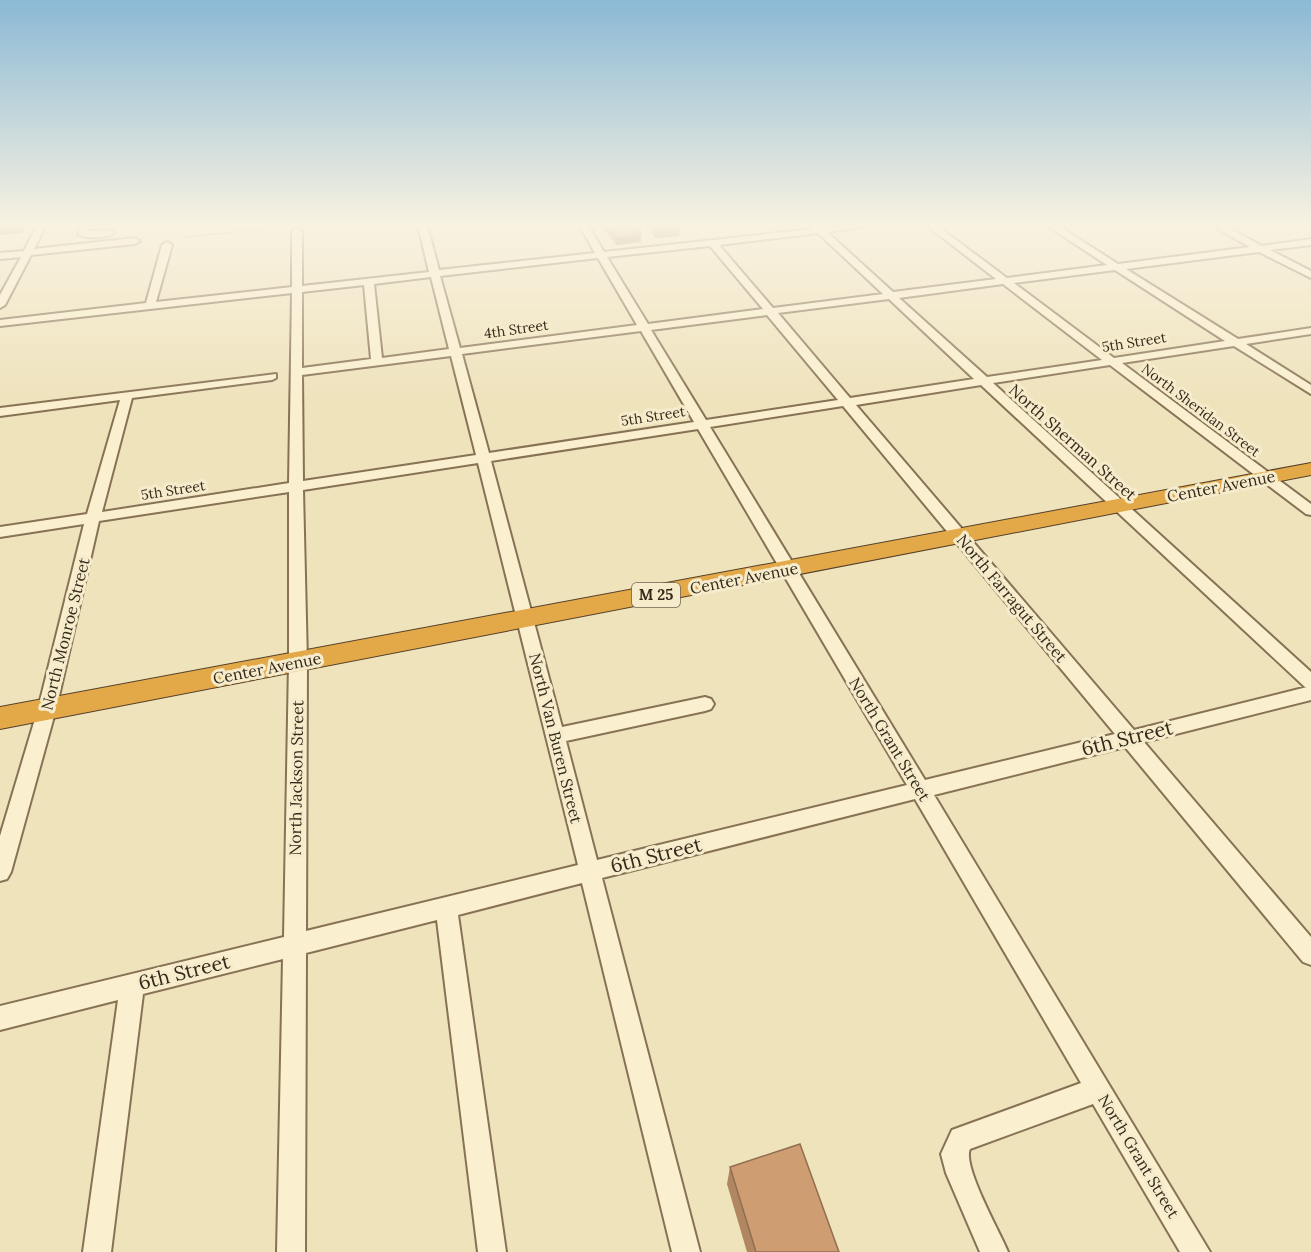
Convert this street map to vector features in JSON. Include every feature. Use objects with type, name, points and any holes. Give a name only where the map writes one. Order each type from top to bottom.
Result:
[{"type":"highway","name":"Center Avenue","points":[[0,718],[1311,469]]},
{"type":"street","points":[[0,304],[11,283]]},
{"type":"street","points":[[150,306],[156,283]]},
{"type":"street","name":"North Jackson Street","points":[[291,1252],[298,662],[296,283]]},
{"type":"street","points":[[0,323],[356,283]]},
{"type":"street","points":[[369,283],[377,362]]},
{"type":"street","name":"North Van Buren Street","points":[[437,283],[526,619],[687,1252]]},
{"type":"street","name":"North Grant Street","points":[[618,283],[1197,1252]]},
{"type":"street","name":"North Farragut Street","points":[[747,283],[1311,954]]},
{"type":"street","name":"North Sherman Street","points":[[877,283],[1311,682]]},
{"type":"street","name":"4th Street","points":[[297,372],[983,283]]},
{"type":"street","name":"North Sheridan Street","points":[[1006,283],[1311,511]]},
{"type":"street","points":[[1142,283],[1311,390]]},
{"type":"street","name":"5th Street","points":[[0,532],[1311,331]]},
{"type":"street","points":[[0,412],[272,376]]},
{"type":"street","name":"North Monroe Street","points":[[0,872],[47,709],[93,517],[127,395]]},
{"type":"street","name":"6th Street","points":[[0,1018],[1311,693]]},
{"type":"street","points":[[554,736],[705,704]]},
{"type":"street","points":[[446,907],[492,1252]]},
{"type":"street","points":[[97,1252],[132,985]]},
{"type":"street","points":[[994,1252],[959,1173],[954,1154],[961,1139],[1099,1089]]},
{"type":"building","points":[[800,1144],[839,1252],[756,1252],[730,1167]]}]
